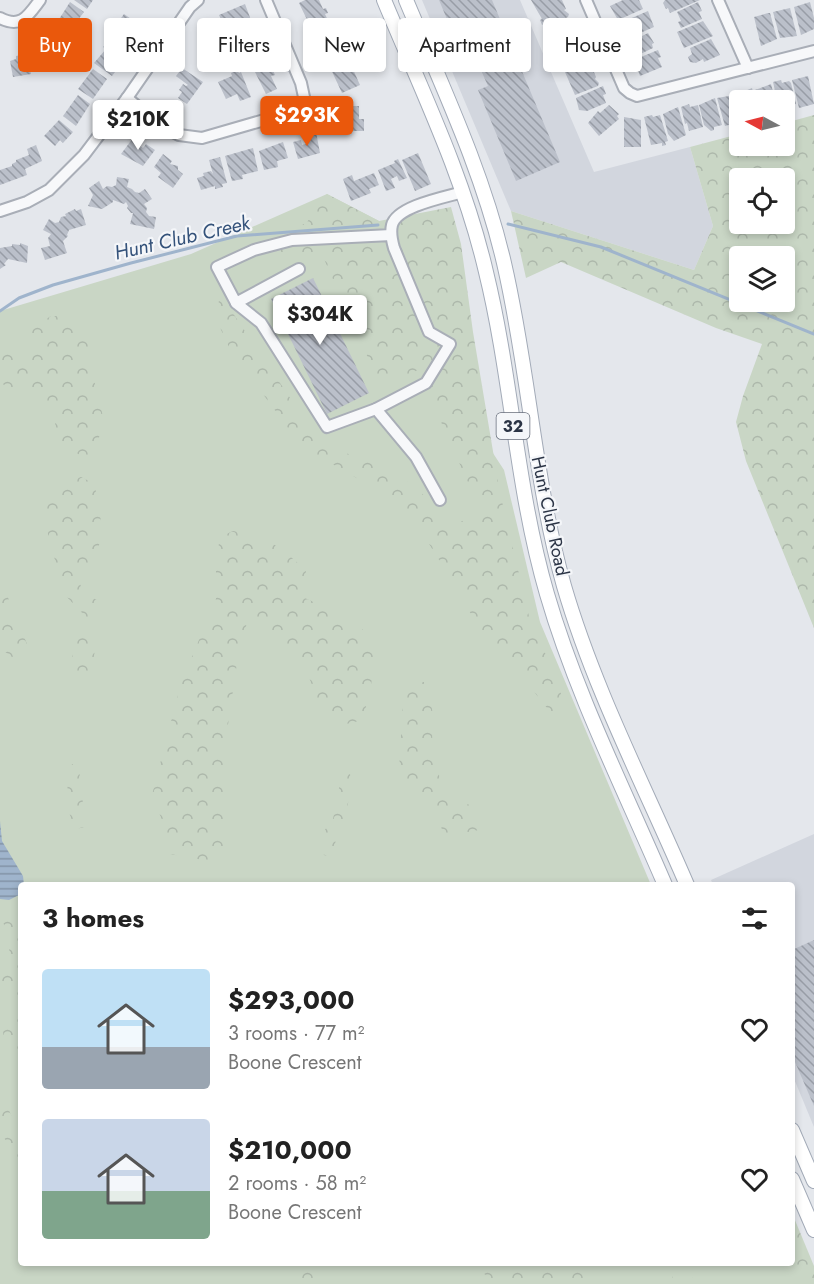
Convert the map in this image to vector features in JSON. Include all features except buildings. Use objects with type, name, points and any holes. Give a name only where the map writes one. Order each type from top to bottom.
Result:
[{"type":"main road","name":"Hunt Club Road","points":[[384,0],[463,192],[476,230],[492,298],[525,503],[546,591],[578,682],[664,882]]},
{"type":"main road","name":"Hunt Club Road","points":[[406,0],[455,116],[494,222],[510,291],[549,520],[569,603],[605,696],[686,882]]},
{"type":"main road","points":[[795,1137],[814,1181]]},
{"type":"main road","points":[[795,1186],[814,1230]]},
{"type":"street","points":[[0,18],[11,23],[18,22],[24,19],[40,0]]},
{"type":"street","points":[[127,98],[160,125],[179,135],[202,138],[299,108],[304,98],[301,83],[266,0]]},
{"type":"street","points":[[586,0],[624,88],[637,96],[814,51]]},
{"type":"street","points":[[718,0],[748,68]]},
{"type":"street","points":[[0,212],[50,190],[84,155],[127,98],[190,2]]},
{"type":"street","points":[[391,235],[292,240],[264,248],[217,267],[236,303],[261,323],[327,427],[376,409],[426,383],[450,344],[429,332],[394,248],[391,235],[392,223],[407,209],[463,192]]},
{"type":"street","points":[[236,303],[299,269]]},
{"type":"street","points":[[376,409],[416,457],[440,500]]},
{"type":"shaded area","points":[[422,0],[520,0],[528,18],[430,18]]},
{"type":"shaded area","points":[[531,26],[543,53],[543,72],[551,72],[594,172],[690,147],[713,226],[694,270],[511,211],[452,72],[531,72]]},
{"type":"shaded area","points":[[814,834],[814,1127],[795,1081],[795,882],[712,882],[711,880]]},
{"type":"green space","points":[[814,115],[814,628],[746,461],[736,422],[762,344],[716,328],[561,262],[526,278],[511,211],[694,270],[713,226],[690,147],[729,137],[729,156],[795,156],[795,120]]},
{"type":"green space","points":[[327,194],[379,221],[438,369],[504,470],[540,622],[650,882],[18,882],[18,1266],[795,1266],[795,1230],[814,1284],[0,1284],[0,311],[191,254]]},
{"type":"green space","points":[[327,194],[379,221],[451,207],[461,244],[500,493],[531,625],[558,679],[562,699],[555,718],[508,659],[484,637],[416,523],[381,492],[301,446],[230,349],[216,319],[220,294],[307,423],[346,453],[392,471],[419,490],[443,518],[448,528],[481,512],[418,370],[381,387],[320,250],[275,263],[255,254],[307,222],[315,206]]},
{"type":"green space","points":[[51,316],[65,316],[87,327],[90,343],[88,368],[96,386],[103,417],[98,443],[93,456],[88,459],[75,453],[59,437],[55,423],[61,411],[57,404],[0,383],[0,348],[31,347],[27,340],[27,331]]},
{"type":"green space","points":[[81,477],[93,483],[99,503],[101,525],[96,558],[91,570],[80,583],[82,591],[100,602],[102,611],[98,618],[88,619],[64,594],[48,534],[44,498],[53,486]]},
{"type":"green space","points":[[233,531],[255,536],[273,544],[306,571],[303,597],[357,624],[366,634],[371,645],[373,670],[363,720],[342,725],[325,719],[302,659],[269,628],[248,618],[237,663],[223,759],[223,852],[214,862],[164,853],[164,825],[152,795],[181,683],[216,599],[216,562],[220,537]]},
{"type":"green space","points":[[0,578],[27,644],[25,659],[16,660],[0,648]]},
{"type":"green space","points":[[84,628],[90,633],[95,646],[87,682],[80,685],[74,684],[72,656],[76,636],[79,630]]},
{"type":"green space","points":[[413,682],[424,682],[429,693],[434,720],[433,752],[440,779],[456,798],[475,808],[482,819],[479,830],[468,832],[458,829],[446,835],[426,805],[412,793],[399,771],[403,699]]},
{"type":"green space","points":[[72,764],[79,769],[81,794],[89,819],[81,828],[76,828],[69,813],[67,788]]},
{"type":"green space","points":[[345,771],[350,774],[351,780],[346,819],[335,834],[336,855],[330,857],[324,855],[321,848],[321,835],[333,819],[342,773]]},
{"type":"green space","points":[[0,900],[5,903],[18,921],[18,999],[2,998],[0,993],[0,964],[9,955],[10,936],[0,917]]},
{"type":"green space","points":[[17,1008],[18,1050],[6,1041],[3,1034],[5,1024]]},
{"type":"green space","points":[[0,1102],[7,1105],[18,1133],[18,1163],[14,1160],[0,1128]]},
{"type":"green space","points":[[795,1220],[814,1266],[814,1284],[804,1284],[795,1266]]},
{"type":"green space","points":[[285,1266],[317,1266],[314,1272],[317,1284],[288,1284]]},
{"type":"green space","points":[[478,1266],[589,1266],[591,1284],[493,1284]]},
{"type":"green space","points":[[686,1271],[698,1284],[671,1284],[673,1275]]},
{"type":"water","points":[[0,821],[2,841],[23,876],[24,882],[18,882],[18,896],[9,900],[0,899]]},
{"type":"waterway","name":"Hunt Club Creek","points":[[508,224],[601,247],[814,334]]},
{"type":"waterway","name":"Hunt Club Creek","points":[[0,311],[19,298],[53,285],[237,236],[378,225]]}]
